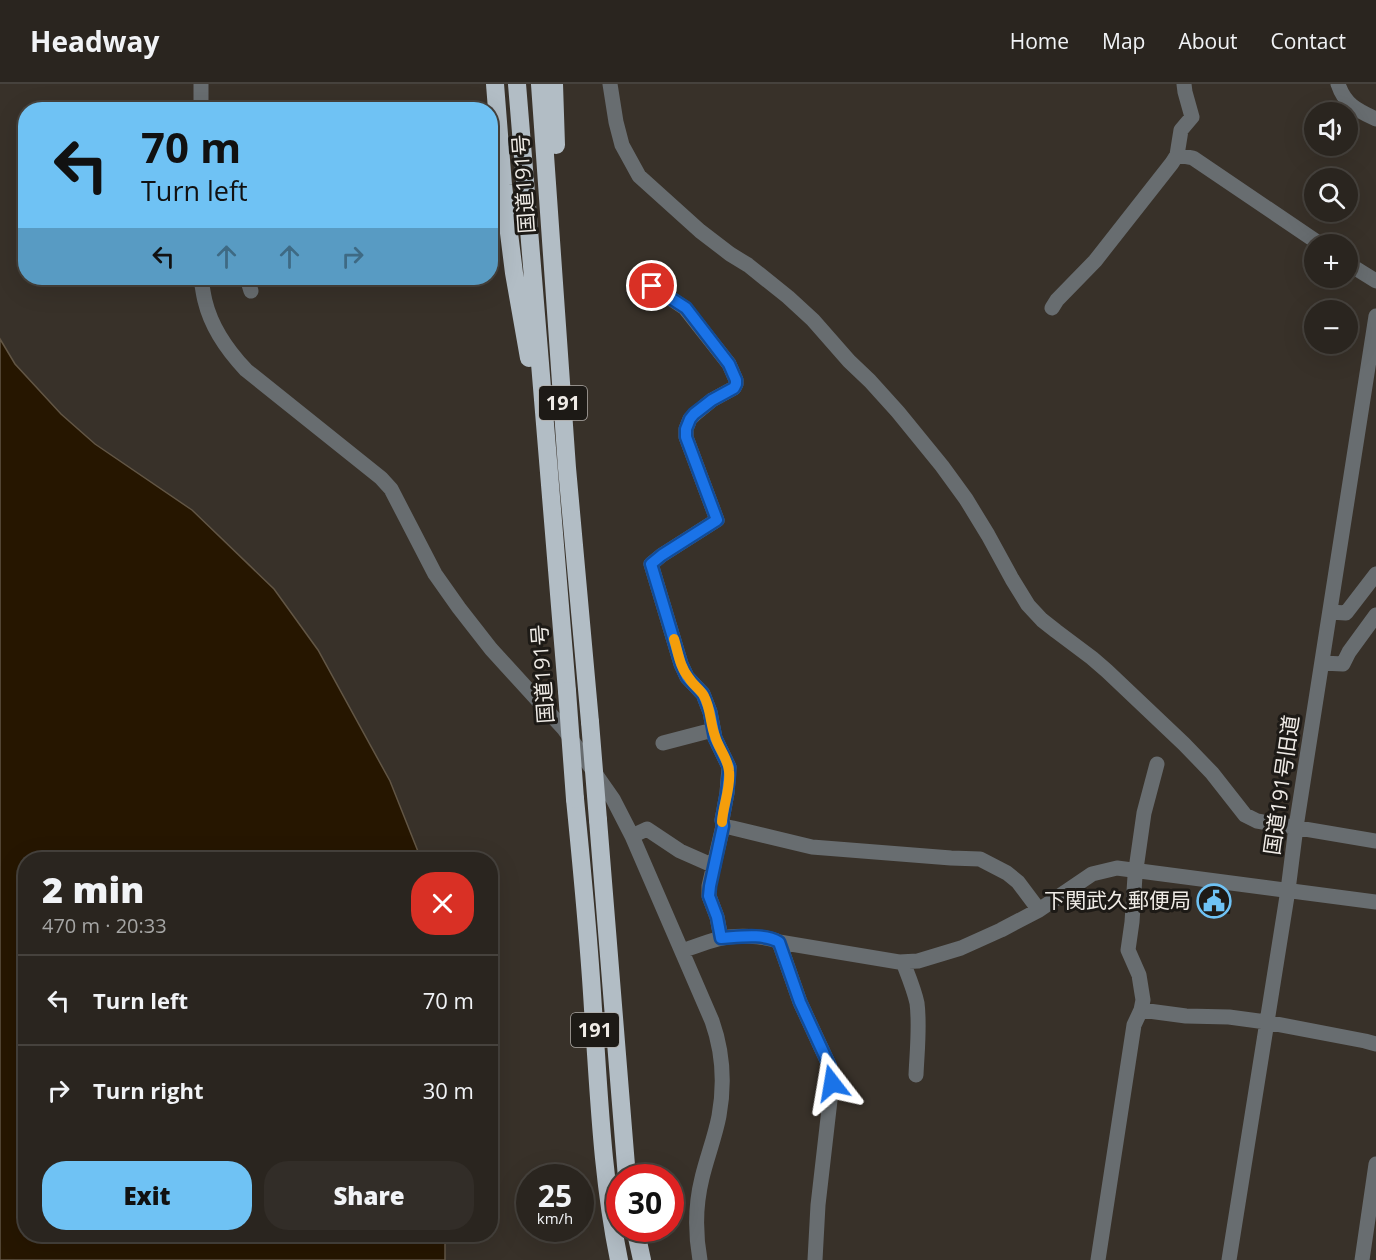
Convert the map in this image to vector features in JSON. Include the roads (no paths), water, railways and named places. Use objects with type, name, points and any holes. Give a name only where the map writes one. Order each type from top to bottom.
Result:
[{"type":"highway","points":[[495,84],[496,102]]},
{"type":"highway","name":"国道191号","points":[[517,84],[575,799],[588,926],[600,1116],[607,1186],[619,1260]]},
{"type":"highway","name":"国道191号","points":[[540,84],[568,479],[626,1164]]},
{"type":"highway","points":[[548,188],[556,156],[554,84]]},
{"type":"highway","points":[[498,122],[514,273],[549,472]]},
{"type":"highway","points":[[638,1242],[642,1260]]},
{"type":"street","points":[[201,84],[201,102]]},
{"type":"street","points":[[610,84],[622,145],[639,176],[700,231],[788,297],[813,320],[870,381],[905,421],[966,499],[1012,579],[1035,612],[1107,671],[1184,744],[1212,773],[1245,815],[1257,821],[1376,841]]},
{"type":"street","points":[[1052,308],[1095,261],[1177,155],[1181,130],[1192,117],[1184,84]]},
{"type":"street","points":[[1338,84],[1349,104],[1376,119]]},
{"type":"street","points":[[1177,155],[1193,158],[1305,234]]},
{"type":"street","points":[[1358,270],[1376,281]]},
{"type":"street","points":[[202,285],[210,317],[234,358],[381,478],[391,489],[435,574],[491,649],[564,729],[613,799],[632,836],[720,1046],[723,1080],[719,1117],[698,1197],[696,1232],[700,1260]]},
{"type":"street","points":[[652,286],[686,308],[729,364],[736,380],[734,388],[712,400],[694,414],[686,429],[686,437],[717,520],[651,564],[681,664],[687,677],[703,694],[710,712],[715,738],[726,761],[729,774],[723,826],[709,896],[717,917],[721,938]]},
{"type":"street","name":"国道191号旧道","points":[[1229,1260],[1376,316]]},
{"type":"street","points":[[1330,612],[1346,613],[1376,574]]},
{"type":"street","points":[[1322,663],[1343,664],[1376,615]]},
{"type":"street","points":[[663,743],[713,731]]},
{"type":"street","points":[[1098,1260],[1134,1025],[1143,1000],[1139,975],[1128,950],[1144,813],[1157,764]]},
{"type":"street","points":[[723,826],[812,847],[980,859],[1007,873],[1018,882],[1040,910]]},
{"type":"street","points":[[632,836],[647,830],[680,852],[714,866]]},
{"type":"street","points":[[682,951],[721,938],[753,937],[878,959],[918,962],[961,948],[1001,930],[1040,910],[1092,874],[1117,868],[1376,902]]},
{"type":"street","points":[[779,942],[800,1002],[830,1067],[832,1083],[818,1205],[815,1260]]},
{"type":"street","points":[[903,962],[917,1003],[916,1075]]},
{"type":"street","points":[[1141,1010],[1266,1022],[1376,1044]]},
{"type":"street","points":[[1362,1260],[1376,1164]]},
{"type":"place","name":"下関武久郵便局","points":[[1214,901]]}]
